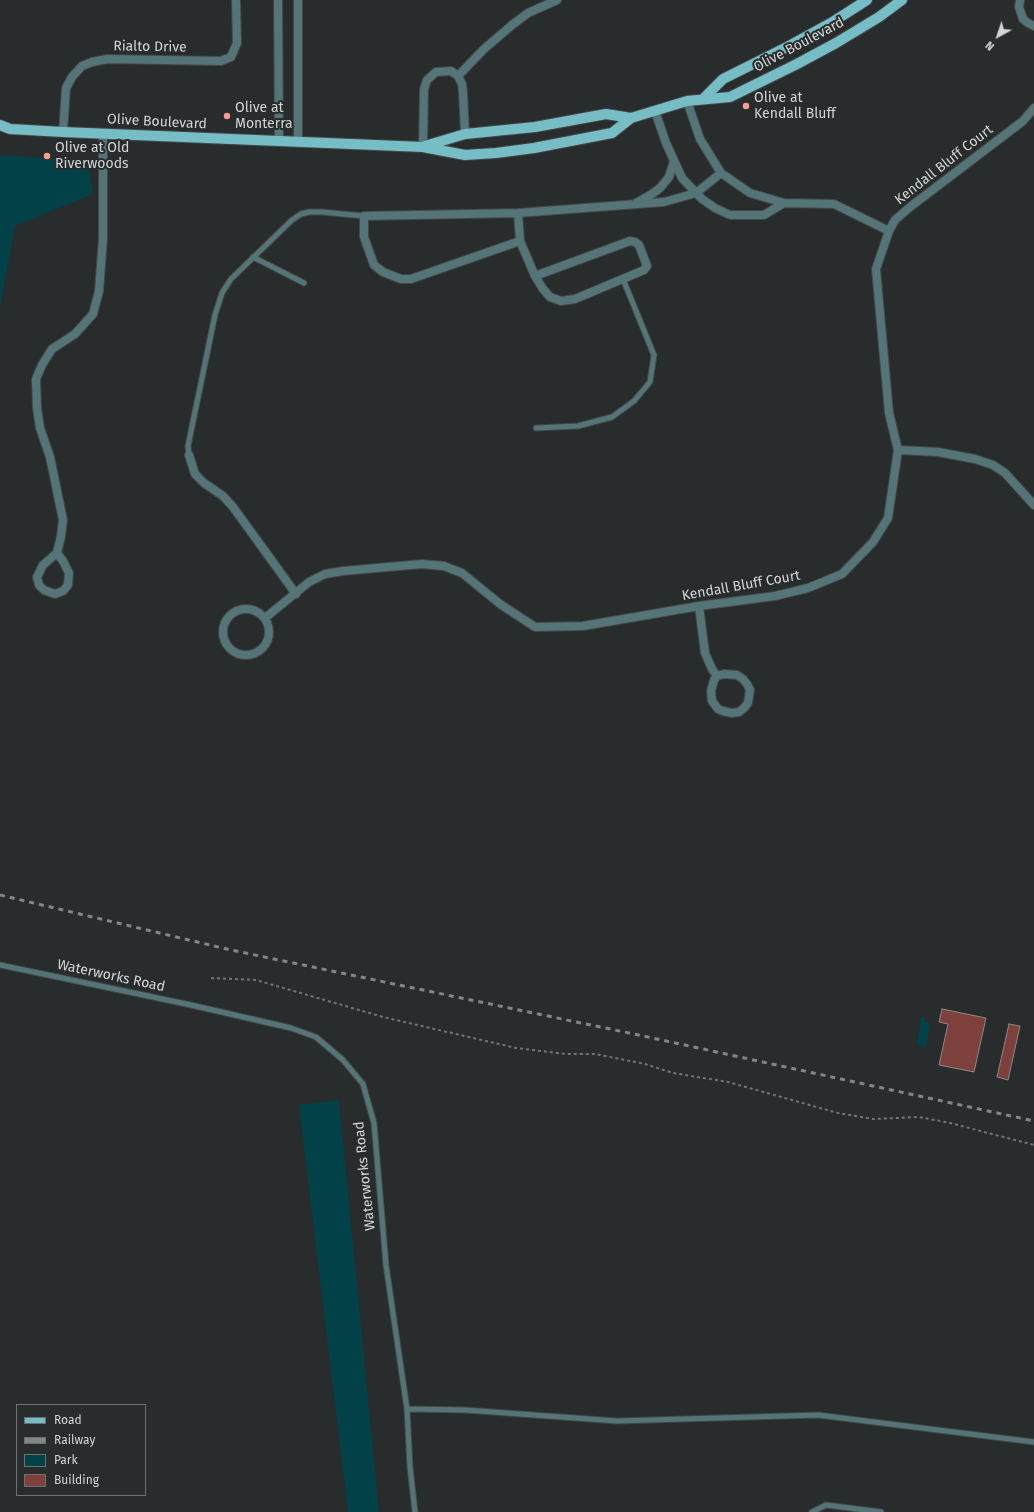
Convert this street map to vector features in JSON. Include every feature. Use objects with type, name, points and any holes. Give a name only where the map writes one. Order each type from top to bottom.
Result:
[{"type":"main road","name":"Olive Boulevard","points":[[703,98],[723,79],[831,23],[867,0]]},
{"type":"main road","name":"Olive Boulevard","points":[[0,125],[10,129],[103,134],[423,146],[465,155],[534,148],[612,133],[631,118],[687,101],[703,98],[730,97],[836,43],[879,17],[902,0]]},
{"type":"main road","name":"Olive Boulevard","points":[[423,146],[465,134],[535,127],[606,114],[631,118]]},
{"type":"main road","name":"Olive Boulevard","points":[[0,134],[10,129]]},
{"type":"street","name":"Rialto Drive","points":[[63,132],[66,88],[72,77],[82,66],[107,59],[221,61],[231,56],[237,43],[236,0]]},
{"type":"street","points":[[278,0],[278,141]]},
{"type":"street","points":[[298,0],[298,142]]},
{"type":"street","points":[[458,76],[484,49],[512,25],[528,13],[557,0]]},
{"type":"street","points":[[1020,0],[1019,7],[1023,19],[1034,26]]},
{"type":"street","points":[[423,146],[424,89],[427,80],[436,72],[444,70],[451,71],[458,76],[462,84],[465,134]]},
{"type":"street","points":[[687,101],[700,139],[721,173],[750,193],[784,204],[834,204],[889,231]]},
{"type":"street","name":"Kendall Bluff Court","points":[[265,618],[309,582],[325,574],[422,564],[444,566],[462,573],[500,604],[535,626],[583,626],[699,606],[775,596],[808,588],[842,574],[872,542],[888,518],[898,450],[890,413],[876,269],[889,231],[895,220],[910,207],[1023,121],[1034,108]]},
{"type":"street","points":[[655,111],[682,178],[696,193],[715,208],[730,215],[764,215],[784,204]]},
{"type":"street","points":[[57,554],[63,561],[69,573],[68,585],[63,591],[55,594],[44,590],[39,585],[37,577],[43,565],[57,554],[62,536],[62,520],[50,457],[40,428],[36,408],[36,379],[42,365],[52,349],[75,334],[93,314],[100,291],[103,134]]},
{"type":"street","points":[[634,204],[660,188],[669,177],[674,161]]},
{"type":"street","points":[[520,241],[411,279],[401,279],[382,272],[374,265],[364,237],[364,216],[518,213],[664,202],[696,193],[721,173]]},
{"type":"street","points":[[518,213],[520,241],[535,276],[550,297],[561,301],[575,299],[644,270],[647,266],[639,245],[630,241],[535,276]]},
{"type":"street","points":[[898,450],[938,452],[976,459],[993,465],[1005,473],[1034,505]]},
{"type":"street","points":[[189,455],[195,474],[204,483],[223,496],[296,594]]},
{"type":"street","points":[[699,606],[705,652],[712,669],[717,676]]},
{"type":"street","points":[[240,610],[249,610],[257,612],[265,618],[269,634],[265,645],[259,650],[249,655],[240,655],[230,649],[225,643],[223,629],[228,616],[240,610]]},
{"type":"street","points":[[731,674],[737,675],[747,684],[750,690],[748,703],[739,712],[727,713],[718,709],[715,705],[711,696],[711,691],[717,676],[731,674]]},
{"type":"lane","points":[[189,455],[188,446],[215,315],[222,293],[231,279],[292,220],[301,214],[309,212],[322,212],[364,216]]},
{"type":"lane","points":[[253,257],[304,283]]},
{"type":"lane","points":[[536,428],[578,426],[612,417],[634,401],[650,382],[654,355],[623,279]]},
{"type":"lane","name":"Waterworks Road","points":[[0,965],[191,1005],[291,1028],[316,1038],[343,1060],[363,1084],[374,1123],[386,1266],[407,1409],[410,1467],[415,1512]]},
{"type":"lane","points":[[407,1409],[465,1410],[617,1421],[818,1415],[1034,1442]]},
{"type":"lane","points":[[812,1512],[826,1505],[880,1512]]},
{"type":"path","points":[[211,978],[256,980],[383,1017],[516,1048],[566,1054],[595,1054],[645,1064],[673,1073],[728,1082],[838,1113],[873,1119],[919,1117],[950,1123],[1034,1145]]},
{"type":"green space","points":[[0,155],[87,161],[93,194],[15,226],[0,308]]},
{"type":"green space","points":[[921,1017],[925,1017],[924,1022],[930,1023],[926,1047],[917,1045]]},
{"type":"green space","points":[[339,1100],[379,1512],[348,1512],[299,1105]]},
{"type":"building","points":[[942,1009],[986,1018],[974,1072],[939,1065],[948,1024],[939,1022]]},
{"type":"building","points":[[1009,1024],[1020,1026],[1008,1080],[997,1077]]},
{"type":"railway","points":[[0,895],[231,950],[634,1034],[1034,1121]]},
{"type":"place","name":"Olive at Kendall Bluff","points":[[746,106]]},
{"type":"place","name":"Olive at Monterra","points":[[227,116]]},
{"type":"place","name":"Olive at Old Riverwoods","points":[[47,156]]}]
